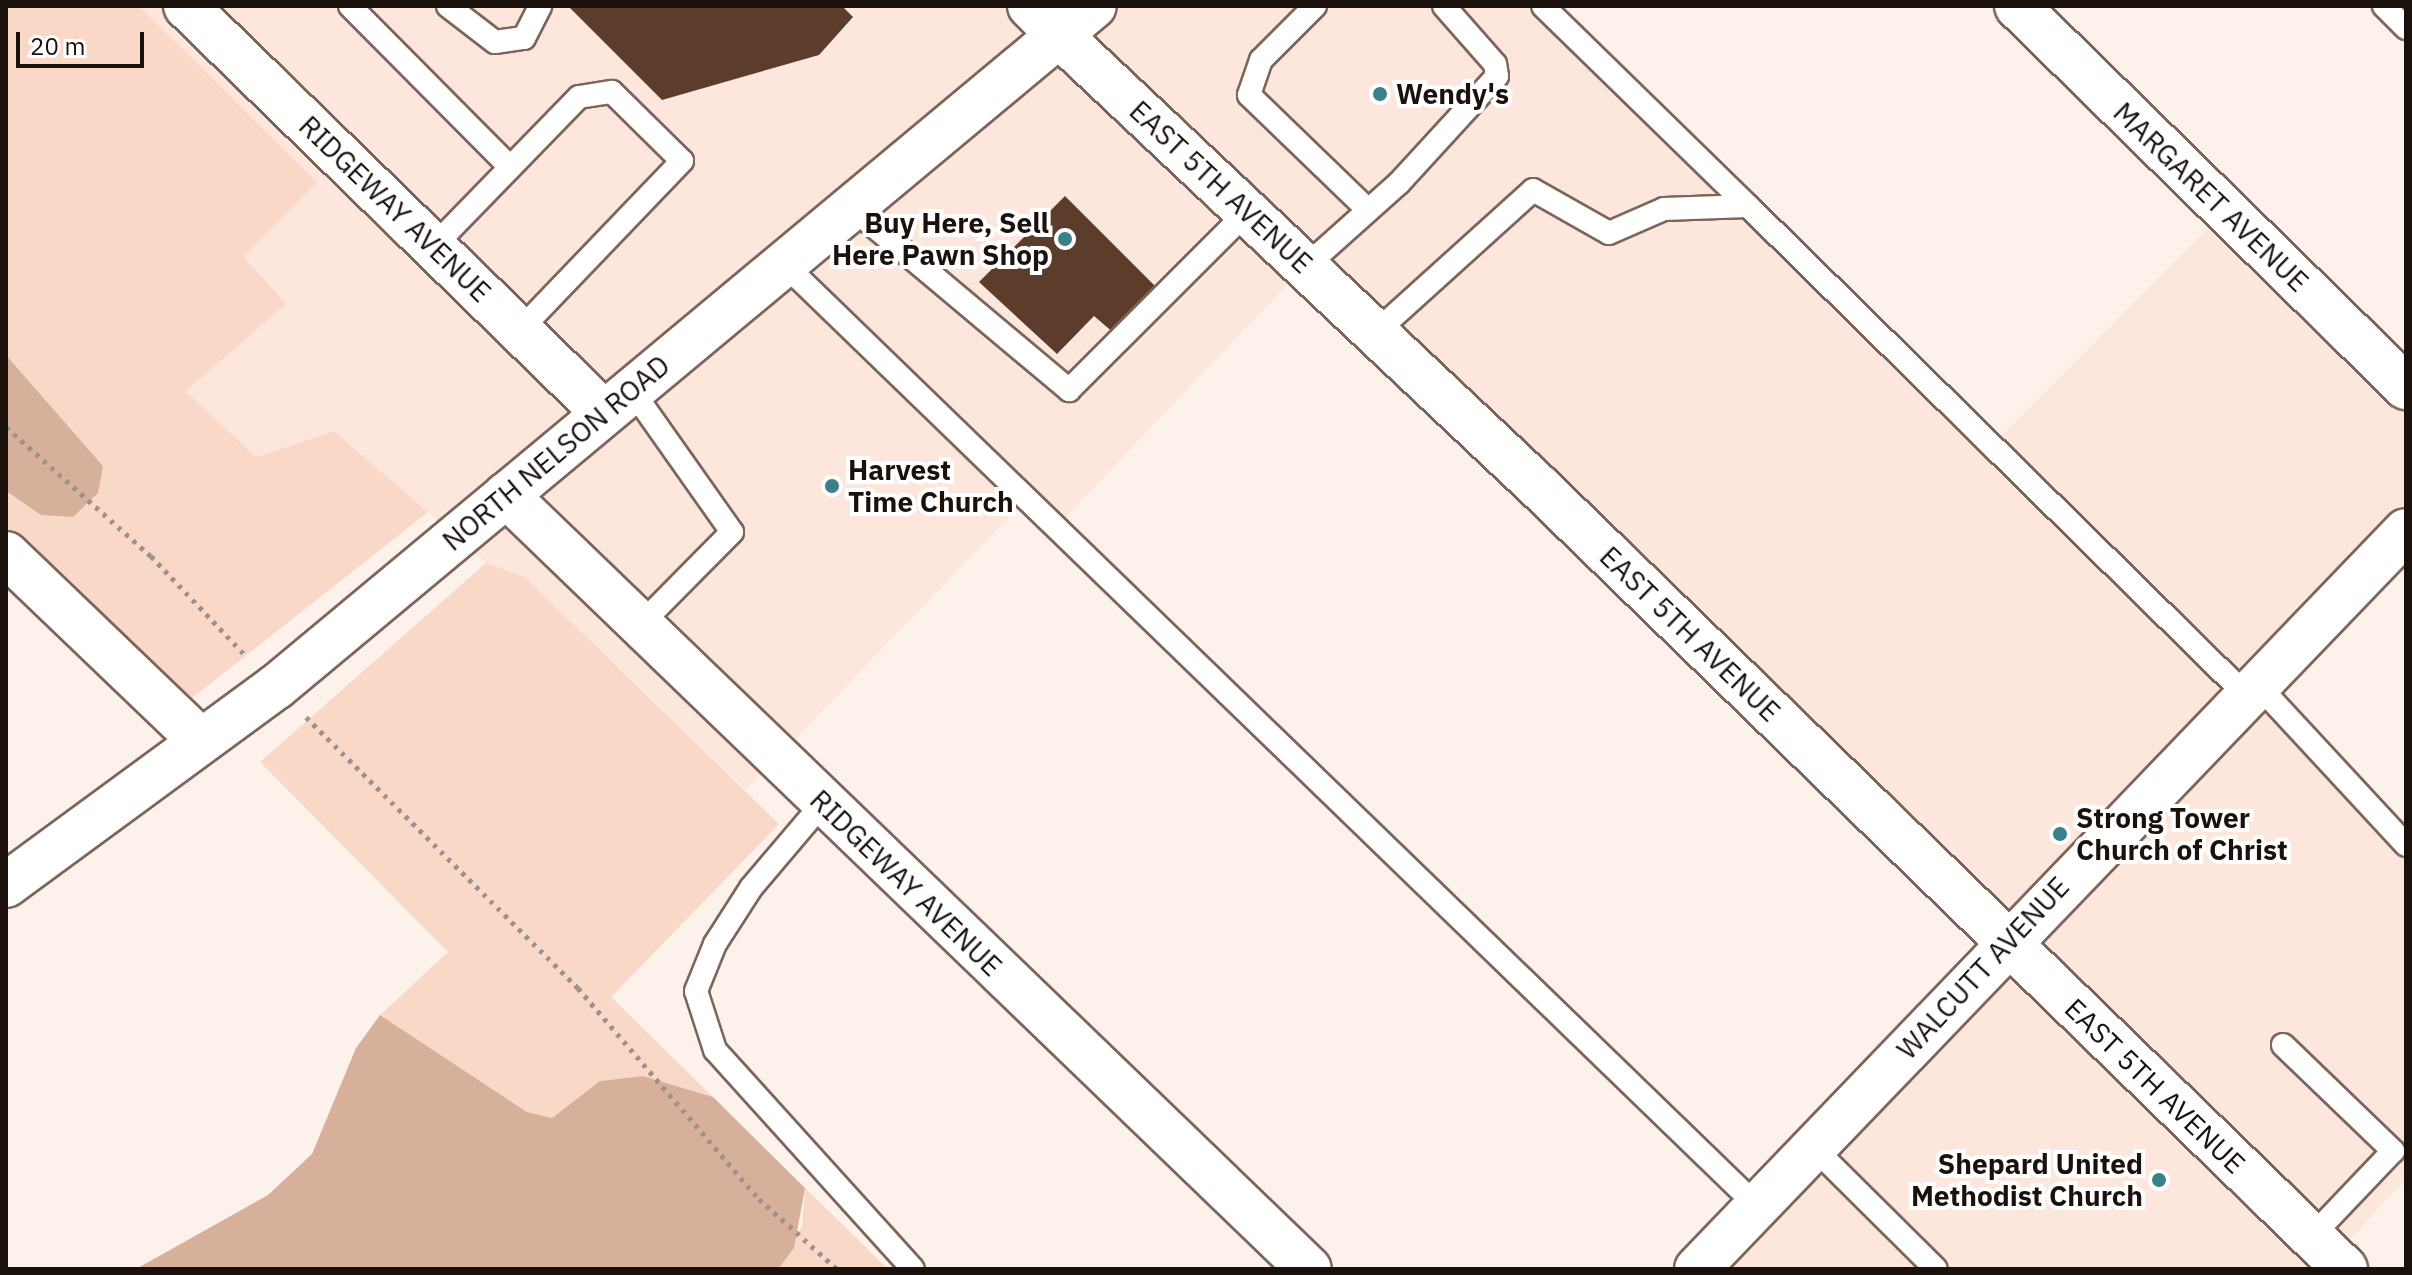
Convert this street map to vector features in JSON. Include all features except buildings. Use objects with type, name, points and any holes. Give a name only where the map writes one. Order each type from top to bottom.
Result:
[{"type":"street","name":"NORTH NELSON ROAD","points":[[6,885],[276,687],[851,207],[1044,20],[1094,6]]},
{"type":"street","name":"MARGARET AVENUE","points":[[2017,6],[2406,387]]},
{"type":"street","name":"RIDGEWAY AVENUE","points":[[202,11],[519,331],[617,401]]},
{"type":"street","name":"EAST 5TH AVENUE","points":[[1044,20],[1248,211],[2345,1269]]},
{"type":"street","name":"RIDGEWAY AVENUE","points":[[506,495],[1309,1269]]},
{"type":"street","name":"WALCUTT AVENUE","points":[[1697,1269],[2406,531]]},
{"type":"street","points":[[6,554],[201,741]]},
{"type":"lane","points":[[350,6],[510,167]]},
{"type":"lane","points":[[448,6],[495,42],[524,38],[540,6]]},
{"type":"lane","points":[[1315,6],[1261,60],[1249,95],[1372,202]]},
{"type":"lane","points":[[1305,267],[1497,76],[1495,64],[1444,6]]},
{"type":"lane","points":[[1543,6],[2252,689],[2406,845]]},
{"type":"lane","points":[[2384,6],[2406,28]]},
{"type":"lane","points":[[433,247],[579,97],[612,92],[682,161],[519,331]]},
{"type":"lane","points":[[1375,333],[1533,190],[1609,233],[1664,209],[1748,206]]},
{"type":"lane","points":[[851,207],[1069,390],[1248,211]]},
{"type":"lane","points":[[783,263],[1757,1206]]},
{"type":"lane","points":[[617,401],[732,532],[640,625]]},
{"type":"lane","points":[[823,803],[751,888],[715,944],[696,991],[715,1050],[913,1269]]},
{"type":"lane","points":[[2283,1045],[2393,1151],[2312,1236]]},
{"type":"lane","points":[[1813,1147],[1936,1269]]},
{"type":"path","points":[[6,427],[151,556],[276,687],[578,988],[759,1199],[837,1269]]},
{"type":"shaded area","points":[[6,6],[139,6],[317,182],[244,257],[286,304],[186,391],[256,457],[334,431],[428,512],[182,706],[6,533],[6,491],[41,514],[103,466],[6,355]]},
{"type":"shaded area","points":[[139,6],[1543,6],[1994,443],[2229,207],[2406,379],[2406,541],[2257,690],[2406,834],[2406,1179],[2328,1263],[2334,1269],[1694,1269],[1995,951],[1302,269],[1048,536],[1019,507],[746,790],[525,577],[486,563],[335,431],[256,457],[186,390],[286,304],[243,257],[316,182]]},
{"type":"shaded area","points":[[6,355],[103,466],[98,493],[73,517],[41,515],[6,491]]},
{"type":"shaded area","points":[[486,563],[525,577],[779,824],[611,997],[713,1097],[643,1076],[600,1081],[552,1118],[527,1112],[380,1015],[448,952],[260,762]]},
{"type":"shaded area","points":[[380,1015],[527,1112],[552,1118],[600,1081],[643,1076],[713,1097],[805,1188],[794,1248],[778,1269],[136,1269],[268,1195],[312,1154],[356,1048]]},
{"type":"shaded area","points":[[805,1188],[888,1269],[778,1269],[802,1226]]},
{"type":"place","name":"Wendy's","points":[[1380,94]]},
{"type":"place","name":"Buy Here, Sell Here Pawn Shop","points":[[1065,239]]},
{"type":"place","name":"Harvest Time Church","points":[[832,486]]},
{"type":"place","name":"Strong Tower Church of Christ","points":[[2060,834]]},
{"type":"place","name":"Shepard United Methodist Church","points":[[2159,1180]]}]
